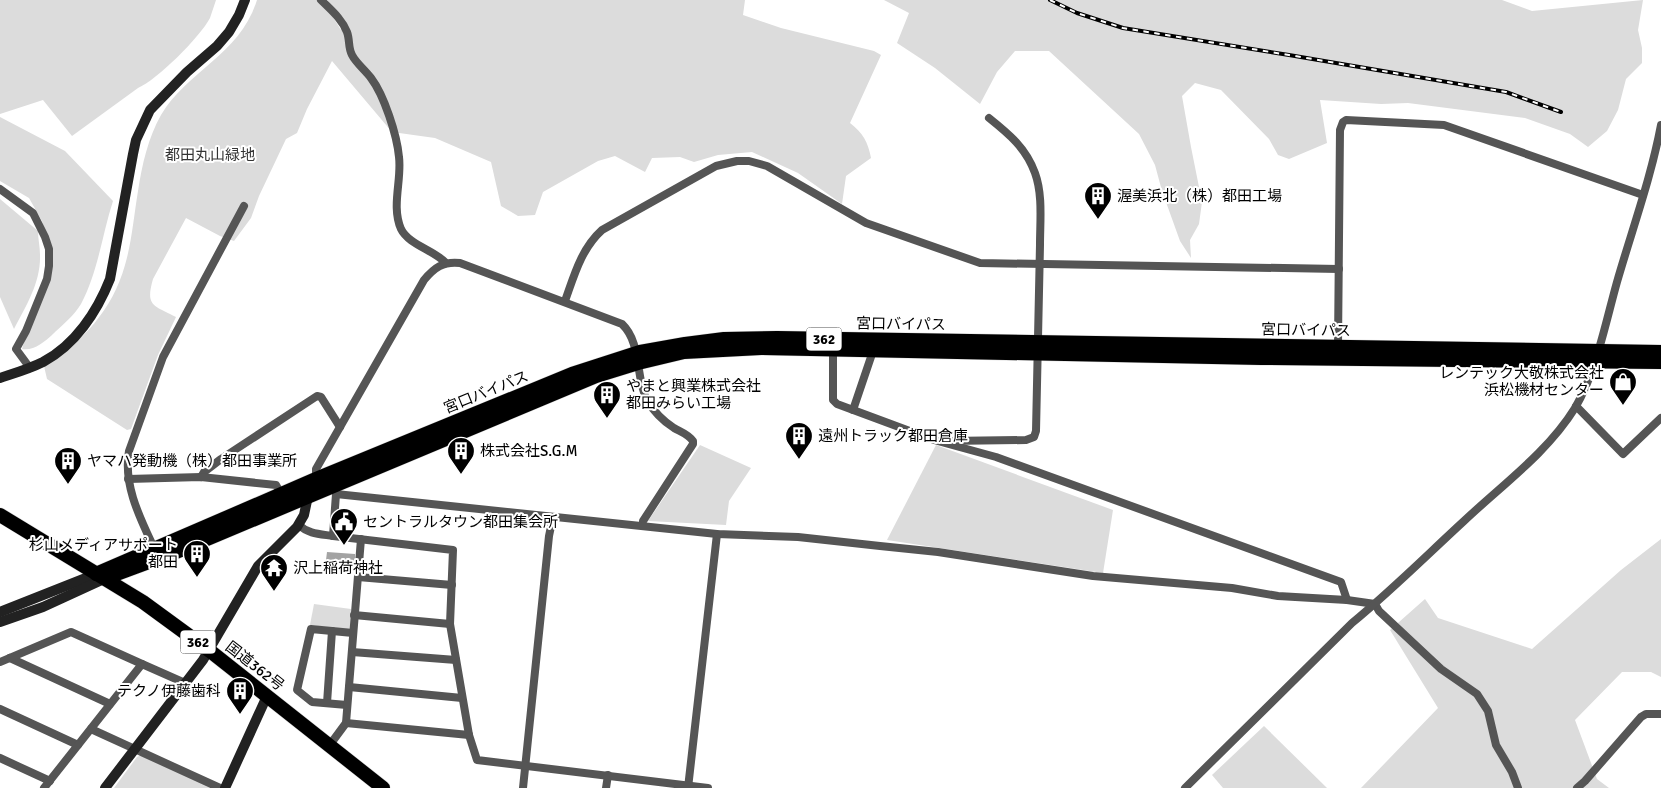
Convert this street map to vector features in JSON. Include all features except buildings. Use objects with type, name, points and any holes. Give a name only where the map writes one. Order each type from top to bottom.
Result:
[{"type":"highway","name":"宮口バイパス","points":[[100,577],[154,548],[572,374],[685,344],[724,339],[1037,348],[1596,356],[1661,352]]},
{"type":"highway","name":"宮口バイパス","points":[[100,577],[176,552],[637,358],[755,348],[873,351],[1338,346],[1596,356],[1661,362]]},
{"type":"highway","name":"国道362号","points":[[0,515],[143,602],[210,651],[382,788]]},
{"type":"street","points":[[0,378],[45,361],[60,351],[85,325],[104,295],[110,279],[135,147],[150,110],[187,72],[217,46],[229,32],[245,0]]},
{"type":"street","points":[[321,0],[343,24],[348,34],[352,55],[375,84],[390,118],[399,154],[397,207],[402,229],[410,239],[435,253],[446,263]]},
{"type":"street","points":[[937,441],[1026,440],[1034,437],[1036,431],[1040,198],[1035,172],[1027,156],[1015,139],[989,118]]},
{"type":"street","points":[[1338,346],[1340,130],[1342,122],[1346,120],[1444,125],[1643,195]]},
{"type":"street","points":[[1184,788],[1346,630],[1464,520],[1533,459],[1560,429],[1576,406],[1590,377],[1643,195],[1661,125]]},
{"type":"street","points":[[565,301],[582,257],[589,244],[602,230],[716,166],[737,161],[749,161],[767,166],[866,223],[980,263],[1339,269]]},
{"type":"street","points":[[0,189],[33,213],[49,250],[47,279],[26,331],[16,349],[30,368]]},
{"type":"street","points":[[154,548],[131,493],[127,464],[130,451],[163,357],[244,206]]},
{"type":"street","points":[[316,479],[316,469],[424,280],[433,269],[446,263],[464,264],[622,324],[629,332],[645,394],[653,410],[664,421],[690,437],[693,441],[693,444],[643,521],[643,526]]},
{"type":"street","points":[[833,351],[833,400],[837,404],[937,441],[996,457],[1341,582],[1347,600]]},
{"type":"street","points":[[853,410],[873,351]]},
{"type":"street","points":[[201,477],[204,472],[221,459],[317,396],[321,397],[340,427]]},
{"type":"street","points":[[1576,406],[1623,454],[1661,418]]},
{"type":"street","points":[[128,479],[201,477],[276,485],[281,494]]},
{"type":"street","points":[[333,536],[336,494],[717,534],[798,537],[938,552],[1093,576],[1232,588],[1278,596],[1347,600],[1375,604]]},
{"type":"street","points":[[105,788],[210,651],[258,566],[299,525],[304,515],[308,496]]},
{"type":"street","points":[[524,788],[548,536],[553,517]]},
{"type":"street","points":[[299,525],[303,529],[314,533],[453,550],[450,624],[469,736],[477,760],[708,788]]},
{"type":"street","points":[[688,787],[717,534]]},
{"type":"street","points":[[329,746],[346,723],[361,539]]},
{"type":"street","points":[[0,612],[100,577]]},
{"type":"street","points":[[0,622],[43,607],[100,577]]},
{"type":"street","points":[[358,577],[452,585]]},
{"type":"street","points":[[1375,604],[1379,611],[1441,669],[1477,694],[1488,711],[1496,745],[1512,772],[1518,788]]},
{"type":"street","points":[[354,615],[450,624]]},
{"type":"street","points":[[347,704],[312,702],[297,690],[311,629],[353,633]]},
{"type":"street","points":[[327,703],[332,631]]},
{"type":"street","points":[[0,662],[71,632],[185,683]]},
{"type":"street","points":[[352,652],[456,660]]},
{"type":"street","points":[[10,658],[110,704]]},
{"type":"street","points":[[44,788],[142,664]]},
{"type":"street","points":[[349,687],[462,698]]},
{"type":"street","points":[[225,788],[267,696]]},
{"type":"street","points":[[0,709],[78,745]]},
{"type":"street","points":[[1577,788],[1641,717],[1646,714],[1661,714]]},
{"type":"street","points":[[346,723],[469,736]]},
{"type":"street","points":[[91,729],[220,788]]},
{"type":"street","points":[[0,758],[50,781]]},
{"type":"street","points":[[606,788],[608,775]]},
{"type":"green space","points":[[0,0],[216,0],[205,26],[177,57],[156,76],[72,136],[43,100],[0,114]]},
{"type":"green space","name":"都田丸山緑地","points":[[257,0],[317,0],[331,14],[341,30],[344,21],[327,0],[745,0],[743,15],[781,28],[874,51],[881,55],[850,123],[864,138],[871,158],[846,176],[842,204],[798,173],[752,152],[718,155],[694,162],[680,157],[652,158],[645,172],[615,156],[598,161],[543,192],[535,215],[518,216],[501,206],[491,162],[435,138],[392,132],[332,61],[297,133],[286,139],[259,196],[251,218],[234,241],[220,236],[186,218],[153,279],[150,295],[153,304],[176,317],[158,355],[131,429],[127,430],[47,379],[44,366],[71,346],[94,323],[104,311],[119,282],[131,237],[146,152],[152,133],[161,115],[172,99],[239,35],[249,19]]},
{"type":"green space","points":[[884,0],[1502,0],[1532,11],[1643,0],[1638,30],[1642,48],[1642,63],[1626,79],[1618,110],[1607,131],[1588,147],[1570,134],[1525,118],[1408,103],[1381,104],[1320,100],[1327,143],[1289,159],[1278,155],[1269,139],[1221,90],[1195,83],[1182,96],[1202,202],[1199,224],[1190,240],[1191,258],[1180,241],[1155,165],[1139,134],[1049,51],[1015,51],[997,72],[980,104],[935,68],[897,43],[909,13]]},
{"type":"green space","points":[[0,117],[65,151],[113,201],[92,279],[81,304],[46,340],[31,349],[22,349],[51,252],[42,221],[29,198],[0,181]]},
{"type":"green space","points":[[0,199],[38,231],[40,265],[38,275],[32,294],[14,329],[0,297]]},
{"type":"green space","points":[[700,445],[751,468],[729,501],[726,525],[648,521]]},
{"type":"green space","points":[[936,445],[1113,510],[1103,573],[887,540]]},
{"type":"green space","points":[[1661,539],[1661,677],[1651,672],[1622,672],[1575,720],[1597,779],[1609,788],[1361,788],[1438,708],[1390,630],[1425,599],[1438,618],[1532,649],[1621,570]]},
{"type":"green space","points":[[314,604],[351,609],[350,630],[310,625]]},
{"type":"green space","points":[[1264,726],[1327,788],[1223,788],[1212,775]]},
{"type":"green space","points":[[141,755],[212,788],[114,788],[137,757]]},
{"type":"shaded area","points":[[327,552],[355,554],[355,563],[338,562],[337,573],[334,573],[335,561],[326,560]]},
{"type":"railway","points":[[1050,0],[1077,13],[1123,28],[1506,92],[1561,112]]},
{"type":"place","name":"渥美浜北（株）都田工場","points":[[1098,220]]},
{"type":"place","name":"レンテック大敬株式会社 浜松機材センター","points":[[1623,406]]},
{"type":"place","name":"やまと興業株式会社 都田みらい工場","points":[[607,419]]},
{"type":"place","name":"遠州トラック都田倉庫","points":[[799,460]]},
{"type":"place","name":"株式会社S.G.M","points":[[461,475]]},
{"type":"place","name":"ヤマハ発動機（株）都田事業所","points":[[68,485]]},
{"type":"place","name":"セントラルタウン都田集会所","points":[[344,546]]},
{"type":"place","name":"杉山メディアサポート 都田","points":[[197,578]]},
{"type":"place","name":"沢上稲荷神社","points":[[274,592]]},
{"type":"place","name":"テクノ伊藤歯科","points":[[240,715]]}]
